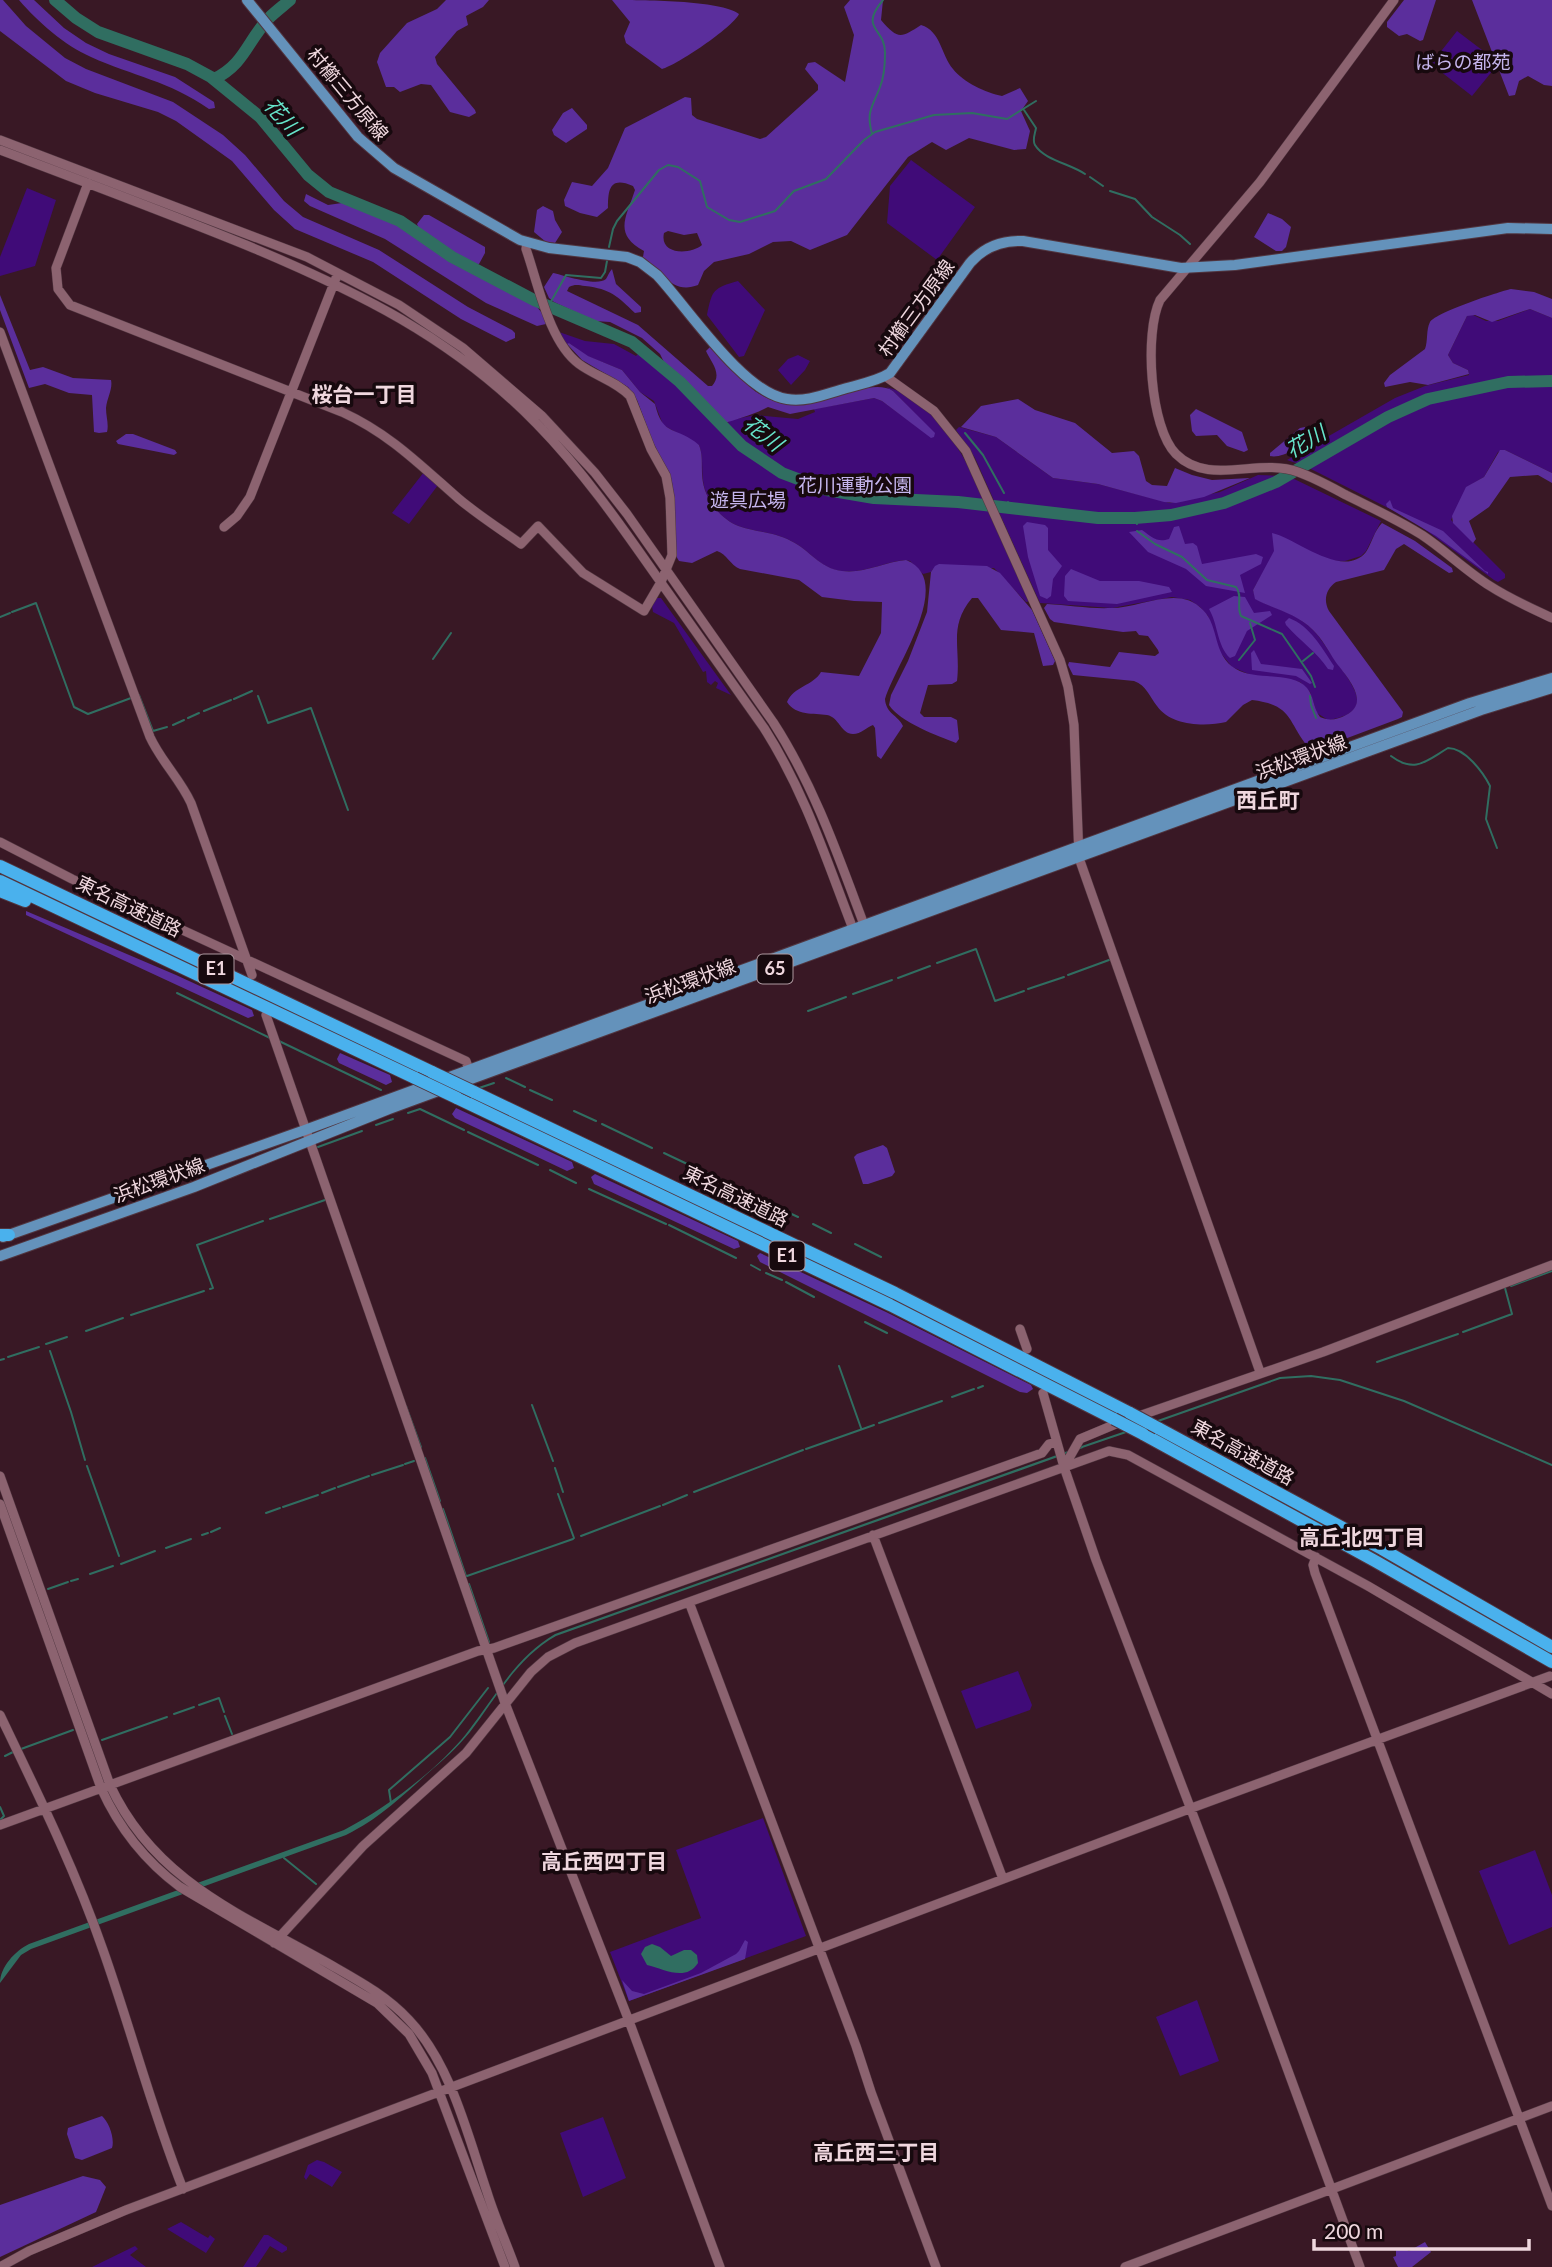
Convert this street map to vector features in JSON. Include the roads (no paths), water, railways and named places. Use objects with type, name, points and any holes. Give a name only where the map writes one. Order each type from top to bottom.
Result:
[{"type":"highway","name":"東名高速道路","points":[[0,866],[895,1293],[1158,1428],[1382,1549],[1552,1647]]},
{"type":"highway","name":"東名高速道路","points":[[0,881],[901,1311],[1143,1434],[1552,1662]]},
{"type":"highway","points":[[0,891],[180,968]]},
{"type":"main road","name":"村櫛三方原線","points":[[247,0],[358,137],[379,158],[503,231],[527,242],[558,249],[620,255],[646,266],[662,280],[741,372],[762,389],[778,397],[795,400],[812,398],[885,376],[897,365],[970,263],[979,254],[997,244],[1023,241],[1185,268],[1235,265],[1508,228],[1552,229]]},
{"type":"main road","name":"浜松環状線","points":[[3,1236],[307,1135],[1078,852],[1477,700],[1552,678]]},
{"type":"main road","name":"浜松環状線","points":[[1078,852],[1481,710],[1552,688]]},
{"type":"main road","name":"浜松環状線","points":[[0,1256],[194,1187],[307,1135],[469,1070],[861,932]]},
{"type":"street","points":[[1394,0],[1260,182],[1164,293],[1152,323],[1152,366],[1164,438],[1181,458],[1204,469],[1221,471],[1265,466],[1305,475],[1408,527],[1490,586],[1552,618]]},
{"type":"street","points":[[0,140],[283,247],[339,272],[388,298],[442,333],[523,398],[595,473],[773,722],[795,758],[825,820],[861,932]]},
{"type":"street","points":[[0,150],[190,222],[334,282],[437,341],[517,405],[587,480],[764,728],[787,765],[861,932]]},
{"type":"street","points":[[88,183],[56,268],[56,282],[65,300],[82,312],[354,417],[390,438],[465,503],[521,544],[538,526],[583,573],[644,611],[661,582],[672,555],[668,483],[648,442],[634,402],[619,386],[572,358],[560,343],[526,249],[527,242]]},
{"type":"street","points":[[225,527],[237,516],[250,497],[339,272]]},
{"type":"street","points":[[0,332],[150,737],[163,761],[187,794],[252,975]]},
{"type":"street","points":[[885,376],[918,398],[948,426],[971,460],[1056,651],[1066,678],[1074,725],[1078,852],[1260,1372]]},
{"type":"street","points":[[0,842],[72,879],[466,1061],[469,1070]]},
{"type":"street","points":[[266,1016],[503,1699],[629,2021],[720,2267]]},
{"type":"street","points":[[1065,1461],[1077,1443],[1090,1433],[1323,1352],[1552,1265]]},
{"type":"street","points":[[1020,1329],[1027,1349]]},
{"type":"street","points":[[1043,1393],[1057,1446],[1065,1461],[1096,1560],[1222,1891],[1360,2267]]},
{"type":"street","points":[[0,1825],[1042,1452],[1049,1444],[1057,1446]]},
{"type":"street","points":[[277,1940],[368,1841],[466,1753],[503,1699],[531,1672],[562,1649],[1065,1461],[1102,1453],[1122,1452],[1317,1557],[1552,1694]]},
{"type":"street","points":[[0,1476],[115,1816],[132,1842],[153,1865],[189,1894],[372,1989],[401,2011],[431,2048],[450,2088],[515,2267]]},
{"type":"street","points":[[0,1504],[106,1786],[140,1836],[160,1858],[190,1883],[364,1995],[390,2014],[409,2034],[422,2053],[439,2092],[505,2267]]},
{"type":"street","points":[[873,1535],[1003,1879]]},
{"type":"street","points":[[1317,1557],[1313,1565],[1315,1573],[1521,2117],[1552,2206]]},
{"type":"street","points":[[689,1602],[820,1948],[936,2267]]},
{"type":"street","points":[[0,2267],[43,2245],[183,2189],[1189,1809],[1550,1676]]},
{"type":"street","points":[[0,1715],[46,1808],[93,1924],[158,2122],[183,2189]]},
{"type":"street","points":[[1125,2267],[1552,2106]]},
{"type":"waterway","name":"花川","points":[[55,0],[98,32],[187,64],[211,77],[260,117],[308,175],[329,192],[400,221],[452,257],[534,300],[632,342],[680,382],[742,446],[782,473],[827,490],[874,498],[958,502],[1098,518],[1171,515],[1224,503],[1276,482],[1388,417],[1428,399],[1508,382],[1552,381]]},
{"type":"waterway","points":[[214,79],[233,66],[269,18],[290,0]]},
{"type":"waterway","points":[[872,134],[870,115],[882,79],[885,54],[873,17],[883,0]]},
{"type":"waterway","points":[[609,247],[617,221],[659,170],[668,165],[678,167],[700,181],[707,207],[729,220],[740,222],[775,211],[794,191],[826,179],[875,132],[934,115],[972,113],[1007,119],[1036,101]]},
{"type":"waterway","points":[[1024,110],[1036,128],[1034,141],[1039,150],[1085,174]]},
{"type":"waterway","points":[[1090,177],[1103,186]]},
{"type":"waterway","points":[[1110,191],[1135,199],[1152,217],[1190,244]]},
{"type":"waterway","points":[[549,305],[566,275],[601,278],[607,261]]},
{"type":"waterway","points":[[965,433],[983,455],[1004,493]]},
{"type":"waterway","name":"花川","points":[[1008,502],[1011,507]]},
{"type":"waterway","name":"花川","points":[[1136,518],[1137,524]]},
{"type":"waterway","points":[[1137,531],[1155,544],[1182,557],[1207,580],[1236,587],[1241,616],[1282,634],[1311,676],[1315,687]]},
{"type":"waterway","points":[[12,612],[36,603],[74,707],[88,714],[131,698]]},
{"type":"waterway","points":[[0,617],[10,613]]},
{"type":"waterway","points":[[1239,660],[1255,640],[1250,623]]},
{"type":"waterway","points":[[433,659],[451,633]]},
{"type":"waterway","points":[[1303,661],[1313,653]]},
{"type":"waterway","points":[[234,699],[252,691]]},
{"type":"waterway","points":[[139,695],[153,731],[167,727]]},
{"type":"waterway","points":[[258,696],[268,723],[311,708],[348,810]]},
{"type":"waterway","points":[[1310,696],[1316,718]]},
{"type":"waterway","points":[[204,711],[231,700]]},
{"type":"waterway","points":[[188,718],[199,713]]},
{"type":"waterway","points":[[173,725],[184,720]]},
{"type":"waterway","points":[[1391,756],[1414,765],[1427,761],[1448,748],[1467,756],[1490,786],[1486,819],[1497,848]]},
{"type":"waterway","points":[[937,963],[976,949],[995,1001],[1024,991]]},
{"type":"waterway","points":[[1068,975],[1109,960]]},
{"type":"waterway","points":[[898,978],[930,966]]},
{"type":"waterway","points":[[1028,989],[1064,977]]},
{"type":"waterway","points":[[853,994],[892,980]]},
{"type":"waterway","points":[[177,993],[270,1038]]},
{"type":"waterway","points":[[808,1011],[846,997]]},
{"type":"waterway","points":[[279,1041],[381,1090]]},
{"type":"waterway","points":[[506,1078],[525,1087]]},
{"type":"waterway","points":[[479,1088],[494,1083]]},
{"type":"waterway","points":[[530,1090],[552,1100]]},
{"type":"waterway","points":[[420,1109],[464,1130]]},
{"type":"waterway","points":[[408,1113],[420,1109]]},
{"type":"waterway","points":[[574,1111],[596,1121]]},
{"type":"waterway","points":[[376,1125],[393,1119]]},
{"type":"waterway","points":[[602,1124],[652,1148]]},
{"type":"waterway","points":[[318,1147],[362,1131]]},
{"type":"waterway","points":[[468,1132],[538,1165]]},
{"type":"waterway","points":[[664,1153],[721,1180]]},
{"type":"waterway","points":[[550,1170],[576,1183]]},
{"type":"waterway","points":[[730,1185],[798,1217]]},
{"type":"waterway","points":[[589,1189],[666,1224]]},
{"type":"waterway","points":[[270,1219],[325,1200]]},
{"type":"waterway","points":[[210,1289],[213,1288],[197,1245],[263,1221]]},
{"type":"waterway","points":[[813,1224],[831,1233]]},
{"type":"waterway","points":[[669,1225],[736,1258]]},
{"type":"waterway","points":[[855,1244],[881,1257]]},
{"type":"waterway","points":[[751,1265],[760,1270]]},
{"type":"waterway","points":[[1511,1286],[1552,1271]]},
{"type":"waterway","points":[[766,1273],[782,1280]]},
{"type":"waterway","points":[[786,1282],[814,1297]]},
{"type":"waterway","points":[[1463,1332],[1512,1314],[1505,1288]]},
{"type":"waterway","points":[[131,1315],[204,1291]]},
{"type":"waterway","points":[[86,1331],[123,1318]]},
{"type":"waterway","points":[[865,1322],[887,1333]]},
{"type":"waterway","points":[[1377,1362],[1458,1334]]},
{"type":"waterway","points":[[46,1344],[67,1337]]},
{"type":"waterway","points":[[8,1357],[39,1347]]},
{"type":"waterway","points":[[50,1351],[85,1460]]},
{"type":"waterway","points":[[0,1360],[4,1359]]},
{"type":"waterway","points":[[839,1366],[861,1428]]},
{"type":"waterway","points":[[1158,1421],[1280,1378],[1311,1376],[1340,1380],[1404,1401],[1552,1465]]},
{"type":"waterway","points":[[978,1388],[983,1386]]},
{"type":"waterway","points":[[952,1397],[974,1389]]},
{"type":"waterway","points":[[879,1423],[942,1401]]},
{"type":"waterway","points":[[532,1405],[553,1461]]},
{"type":"waterway","points":[[406,1406],[421,1447]]},
{"type":"waterway","points":[[806,1449],[874,1425]]},
{"type":"waterway","points":[[1082,1447],[1126,1432]]},
{"type":"waterway","points":[[694,1492],[803,1450]]},
{"type":"waterway","points":[[425,1458],[440,1501]]},
{"type":"waterway","points":[[405,1464],[414,1461]]},
{"type":"waterway","points":[[372,1475],[403,1465]]},
{"type":"waterway","points":[[87,1466],[119,1556]]},
{"type":"waterway","points":[[555,1468],[563,1492]]},
{"type":"waterway","points":[[338,1487],[369,1476]]},
{"type":"waterway","points":[[322,1493],[335,1488]]},
{"type":"waterway","points":[[558,1494],[574,1538]]},
{"type":"waterway","points":[[283,1507],[318,1495]]},
{"type":"waterway","points":[[663,1505],[687,1495]]},
{"type":"waterway","points":[[581,1536],[660,1506]]},
{"type":"waterway","points":[[266,1513],[280,1508]]},
{"type":"waterway","points":[[443,1509],[466,1576]]},
{"type":"waterway","points":[[211,1532],[220,1528]]},
{"type":"waterway","points":[[202,1535],[208,1533]]},
{"type":"waterway","points":[[166,1548],[191,1539]]},
{"type":"waterway","points":[[467,1576],[573,1539]]},
{"type":"waterway","points":[[121,1564],[155,1551]]},
{"type":"waterway","points":[[90,1574],[113,1566]]},
{"type":"waterway","points":[[71,1581],[78,1579]]},
{"type":"waterway","points":[[48,1589],[68,1582]]},
{"type":"waterway","points":[[469,1584],[489,1642]]},
{"type":"waterway","points":[[391,1803],[389,1790],[450,1737],[488,1688]]},
{"type":"waterway","points":[[199,1705],[219,1698],[224,1712]]},
{"type":"waterway","points":[[174,1714],[194,1707]]},
{"type":"waterway","points":[[225,1716],[232,1734]]},
{"type":"waterway","points":[[102,1740],[167,1717]]},
{"type":"waterway","points":[[21,1749],[73,1730]]},
{"type":"waterway","points":[[5,1756],[13,1752]]},
{"type":"waterway","points":[[0,1807],[4,1816],[0,1820]]},
{"type":"waterway","points":[[284,1858],[316,1884]]},
{"type":"district","name":"桜台一丁目","points":[[364,395]]},
{"type":"district","name":"西丘町","points":[[1268,801]]},
{"type":"district","name":"高丘北四丁目","points":[[1362,1538]]},
{"type":"district","name":"高丘西四丁目","points":[[604,1862]]},
{"type":"district","name":"高丘西三丁目","points":[[876,2153]]},
{"type":"park label","name":"ばらの都苑","points":[[1463,62]]},
{"type":"park label","name":"花川運動公園","points":[[855,485]]},
{"type":"park label","name":"遊具広場","points":[[748,500]]}]
